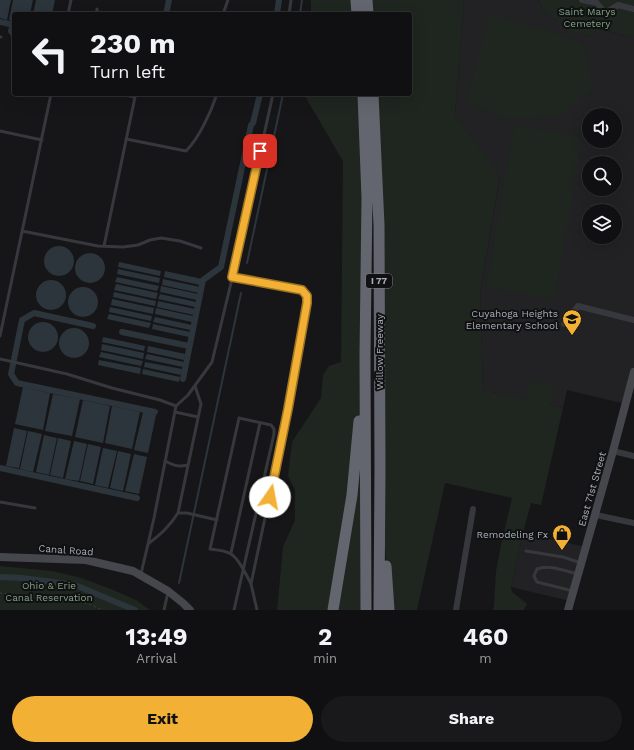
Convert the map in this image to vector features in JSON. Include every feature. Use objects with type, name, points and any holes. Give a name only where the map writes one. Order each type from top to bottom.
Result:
[{"type":"highway","points":[[356,0],[357,12]]},
{"type":"highway","points":[[367,0],[368,12]]},
{"type":"highway","name":"Willow Freeway","points":[[363,96],[367,198],[365,355],[366,610]]},
{"type":"highway","name":"Willow Freeway","points":[[373,96],[379,225],[379,610]]},
{"type":"highway","points":[[333,610],[352,495],[365,355]]},
{"type":"highway","points":[[380,468],[388,610]]},
{"type":"main road","name":"East 71st Street","points":[[568,610],[596,515],[634,372]]},
{"type":"main road","name":"Canal Road","points":[[0,557],[86,560],[133,571],[168,592],[190,610]]},
{"type":"street","points":[[582,0],[599,1],[605,13],[616,3],[634,9]]},
{"type":"street","points":[[564,324],[578,306],[634,320]]},
{"type":"street","points":[[613,451],[634,456]]},
{"type":"street","points":[[456,610],[473,509]]},
{"type":"street","points":[[596,515],[634,523]]},
{"type":"lane","points":[[68,12],[71,0]]},
{"type":"lane","points":[[224,12],[228,0]]},
{"type":"lane","points":[[289,12],[291,0]]},
{"type":"lane","points":[[0,336],[1,324],[51,96]]},
{"type":"lane","points":[[104,246],[135,98],[128,96]]},
{"type":"lane","points":[[126,139],[186,151],[192,144],[204,123],[216,96]]},
{"type":"lane","points":[[141,576],[176,406],[188,395],[212,362],[273,96]]},
{"type":"lane","points":[[0,131],[42,140]]},
{"type":"lane","points":[[22,231],[123,248],[161,238],[180,241],[201,248]]},
{"type":"lane","points":[[232,277],[302,290],[307,296],[288,409],[252,584]]},
{"type":"lane","points":[[0,359],[67,374],[112,388],[160,400],[176,406]]},
{"type":"lane","points":[[148,544],[172,523],[178,512],[201,404],[195,386]]},
{"type":"lane","points":[[175,412],[198,417]]},
{"type":"lane","points":[[234,610],[243,570],[274,434],[274,428],[271,425],[240,418],[210,548],[231,553],[236,557],[243,570],[252,584],[257,610]]},
{"type":"lane","points":[[231,553],[260,423]]},
{"type":"lane","points":[[165,461],[174,466],[188,465]]},
{"type":"lane","points":[[0,502],[35,508]]},
{"type":"lane","points":[[178,512],[217,520]]},
{"type":"lane","points":[[526,551],[563,557],[582,563]]},
{"type":"lane","points":[[573,591],[537,582],[534,576],[537,569],[542,567],[578,574]]},
{"type":"lane","points":[[164,610],[168,592]]},
{"type":"path","points":[[0,593],[69,600],[89,604],[103,610]]},
{"type":"shaded area","points":[[0,0],[11,0],[7,20],[0,18]]},
{"type":"shaded area","points":[[13,0],[33,0],[30,12],[12,12],[12,21],[9,20]]},
{"type":"shaded area","points":[[36,0],[55,0],[52,12],[33,12]]},
{"type":"shaded area","points":[[464,0],[538,0],[543,9],[589,36],[600,29],[634,38],[634,367],[626,404],[567,390],[563,408],[483,390],[480,294],[500,176],[455,114]]},
{"type":"shaded area","points":[[59,246],[70,250],[74,261],[70,272],[59,276],[48,272],[44,261],[48,250]]},
{"type":"shaded area","points":[[90,253],[101,257],[105,268],[101,279],[90,283],[79,279],[75,268],[79,257]]},
{"type":"shaded area","points":[[119,262],[161,271],[160,276],[118,267]]},
{"type":"shaded area","points":[[118,269],[160,278],[159,283],[117,274]]},
{"type":"shaded area","points":[[165,271],[202,279],[200,285],[164,277]]},
{"type":"shaded area","points":[[117,277],[159,286],[157,291],[115,282]]},
{"type":"shaded area","points":[[163,279],[200,287],[199,293],[162,285]]},
{"type":"shaded area","points":[[51,280],[62,284],[66,295],[62,306],[51,310],[40,306],[36,295],[40,284]]},
{"type":"shaded area","points":[[116,284],[158,293],[156,299],[114,290]]},
{"type":"shaded area","points":[[161,286],[198,294],[197,300],[160,292]]},
{"type":"shaded area","points":[[83,287],[94,291],[98,302],[94,313],[83,317],[72,313],[68,302],[72,291]]},
{"type":"shaded area","points":[[114,292],[156,301],[155,306],[113,297]]},
{"type":"shaded area","points":[[160,294],[196,302],[195,307],[158,299]]},
{"type":"shaded area","points":[[112,299],[154,308],[153,314],[111,305]]},
{"type":"shaded area","points":[[158,301],[195,309],[194,315],[157,307]]},
{"type":"shaded area","points":[[110,307],[152,316],[151,321],[109,312]]},
{"type":"shaded area","points":[[156,308],[193,316],[192,322],[155,314]]},
{"type":"shaded area","points":[[109,314],[151,323],[149,328],[107,319]]},
{"type":"shaded area","points":[[155,317],[192,325],[190,330],[153,322]]},
{"type":"shaded area","points":[[43,322],[54,326],[58,337],[54,348],[43,352],[32,348],[28,337],[32,326]]},
{"type":"shaded area","points":[[153,324],[190,332],[189,337],[152,329]]},
{"type":"shaded area","points":[[74,328],[85,332],[89,343],[85,354],[74,358],[63,354],[59,343],[63,332]]},
{"type":"shaded area","points":[[103,337],[145,346],[144,351],[102,342]]},
{"type":"shaded area","points":[[102,344],[144,353],[143,359],[101,350]]},
{"type":"shaded area","points":[[148,346],[185,354],[184,360],[147,352]]},
{"type":"shaded area","points":[[101,352],[143,361],[141,366],[99,357]]},
{"type":"shaded area","points":[[147,354],[184,362],[183,367],[145,359]]},
{"type":"shaded area","points":[[99,360],[141,368],[140,374],[98,365]]},
{"type":"shaded area","points":[[145,362],[182,369],[181,375],[144,367]]},
{"type":"shaded area","points":[[143,369],[180,377],[179,382],[142,374]]},
{"type":"shaded area","points":[[23,387],[50,393],[43,430],[15,424]]},
{"type":"shaded area","points":[[53,394],[80,399],[72,436],[45,431]]},
{"type":"shaded area","points":[[83,400],[110,406],[103,443],[75,437]]},
{"type":"shaded area","points":[[112,406],[140,412],[132,449],[105,443]]},
{"type":"shaded area","points":[[143,412],[156,415],[148,453],[134,450]]},
{"type":"shaded area","points":[[14,428],[27,431],[19,468],[6,466]]},
{"type":"shaded area","points":[[28,431],[42,434],[33,472],[20,469]]},
{"type":"shaded area","points":[[44,435],[57,438],[49,475],[36,472]]},
{"type":"shaded area","points":[[58,438],[71,441],[63,478],[50,475]]},
{"type":"shaded area","points":[[74,441],[87,444],[79,481],[65,479]]},
{"type":"shaded area","points":[[88,444],[101,447],[93,484],[80,481]]},
{"type":"shaded area","points":[[103,448],[117,451],[108,488],[95,485]]},
{"type":"shaded area","points":[[118,451],[131,454],[123,491],[110,488]]},
{"type":"shaded area","points":[[134,454],[147,457],[139,494],[125,491]]},
{"type":"shaded area","points":[[523,533],[586,547],[570,601],[511,587]]},
{"type":"green space","points":[[311,0],[356,0],[357,12],[311,12]]},
{"type":"green space","points":[[367,0],[464,0],[455,114],[500,175],[480,294],[483,390],[539,402],[526,398],[529,384],[532,380],[556,387],[552,402],[549,405],[563,408],[541,505],[531,503],[511,587],[512,592],[527,604],[524,610],[493,610],[496,571],[512,498],[445,483],[417,610],[389,610],[380,468],[373,96],[412,96],[412,12],[368,12]]},
{"type":"green space","name":"Saint Marys Cemetery","points":[[538,0],[634,0],[634,38],[601,29],[589,36],[569,30],[543,9]]},
{"type":"green space","points":[[490,14],[573,38],[585,48],[593,88],[559,117],[505,119],[466,102]]},
{"type":"green space","points":[[306,96],[363,96],[366,610],[277,610],[283,547],[295,520],[295,490],[288,476],[292,442],[321,398],[323,375],[329,366],[341,362],[343,161],[306,98]]},
{"type":"green space","points":[[514,125],[581,137],[555,299],[486,287]]},
{"type":"green space","name":"Ohio & Erie Canal Reservation","points":[[0,566],[52,571],[78,577],[136,600],[150,610],[0,610]]},
{"type":"waterway","points":[[166,12],[169,0]]},
{"type":"waterway","points":[[277,12],[279,0]]},
{"type":"waterway","points":[[300,12],[302,0]]},
{"type":"waterway","points":[[0,22],[12,25]]},
{"type":"waterway","points":[[12,28],[12,32]]},
{"type":"waterway","points":[[183,379],[203,280],[221,267],[251,125],[253,123],[260,96]]},
{"type":"waterway","points":[[247,263],[283,96]]},
{"type":"waterway","points":[[179,583],[241,293]]},
{"type":"waterway","points":[[93,326],[34,313],[22,320],[11,374],[17,383],[155,412]]},
{"type":"waterway","points":[[122,332],[189,346]]},
{"type":"waterway","points":[[0,468],[137,498]]},
{"type":"waterway","points":[[0,577],[22,578],[75,585],[135,610]]},
{"type":"place","name":"Cuyahoga Heights Elementary School","points":[[572,336]]},
{"type":"place","name":"Remodeling Fx","points":[[562,551]]},
{"type":"route","points":[[260,151],[232,277],[302,290],[307,296],[288,409],[270,497]]}]
